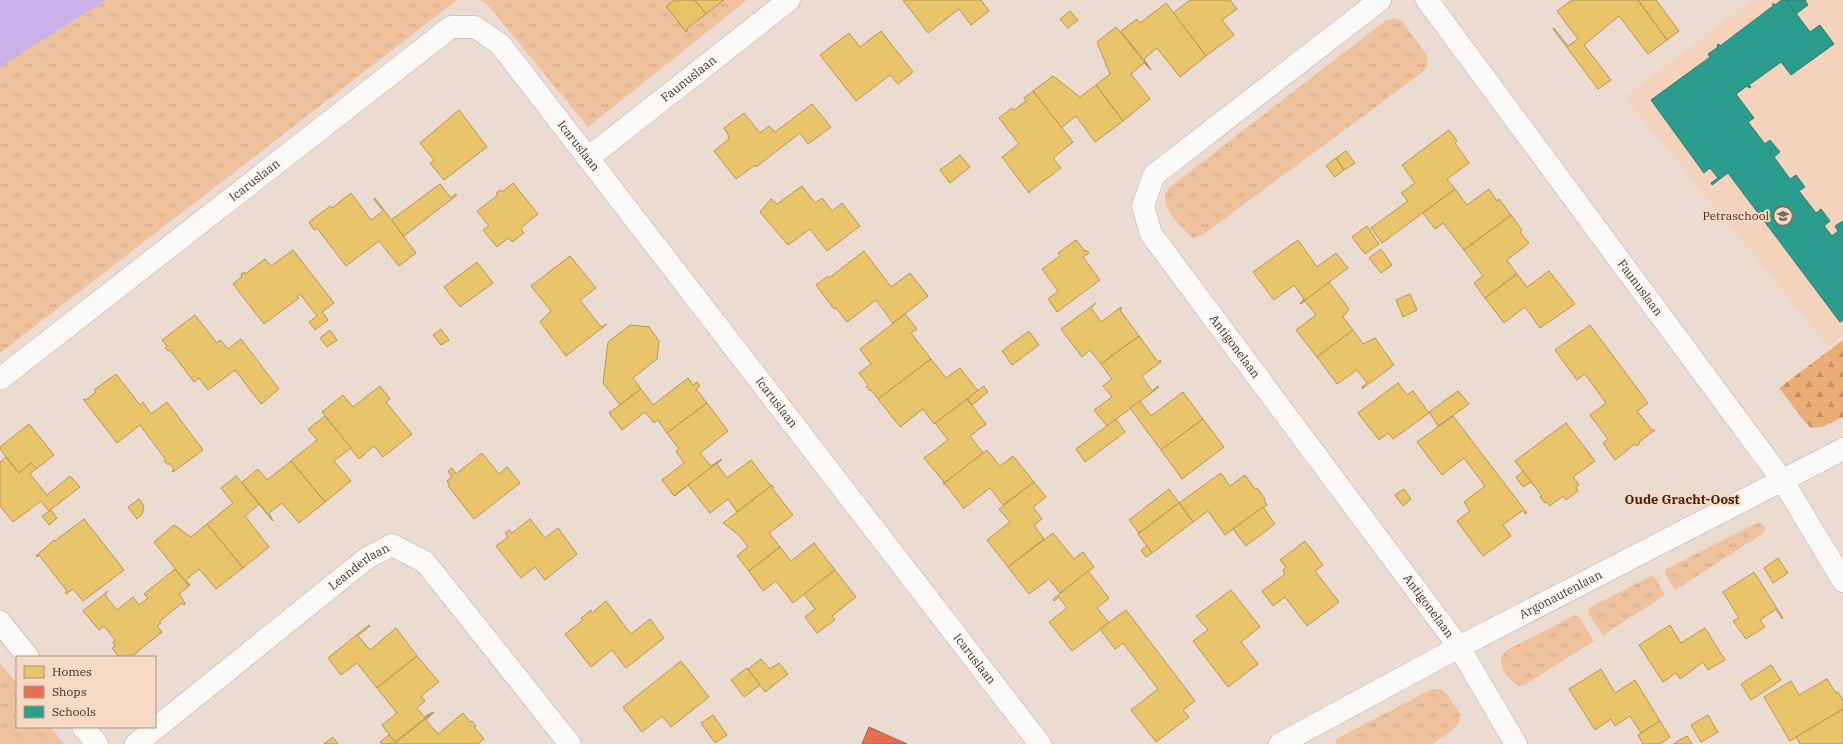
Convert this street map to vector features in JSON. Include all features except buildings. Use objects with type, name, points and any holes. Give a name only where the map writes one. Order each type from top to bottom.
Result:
[{"type":"street","name":"Faunuslaan","points":[[588,158],[788,0]]},
{"type":"street","name":"Antigonelaan","points":[[1380,0],[1154,175],[1142,206],[1151,234],[1459,647],[1516,744]]},
{"type":"street","name":"Faunuslaan","points":[[1434,3],[1783,481],[1843,582]]},
{"type":"street","name":"Icaruslaan","points":[[0,379],[451,26],[475,26],[500,44],[1040,744]]},
{"type":"street","name":"Argonautenlaan","points":[[1280,744],[1459,647],[1843,449]]},
{"type":"street","name":"Leanderlaan","points":[[156,728],[367,558],[392,545],[425,562],[570,744]]},
{"type":"street","points":[[0,622],[27,656]]},
{"type":"street","points":[[84,728],[97,744]]},
{"type":"street","name":"Leanderlaan","points":[[136,744],[156,728]]},
{"type":"shaded area","points":[[0,0],[106,0],[0,67]]},
{"type":"shaded area","name":"Petraschool","points":[[1752,0],[1843,0],[1843,335],[1828,346],[1625,97]]},
{"type":"green space","points":[[106,0],[457,0],[0,353],[0,67]]},
{"type":"green space","points":[[480,0],[747,0],[588,127],[487,4]]},
{"type":"green space","points":[[1394,18],[1402,21],[1426,54],[1428,63],[1424,71],[1204,234],[1194,238],[1185,231],[1170,213],[1167,206],[1165,195],[1170,187],[1385,21]]},
{"type":"green space","points":[[1843,340],[1843,417],[1822,427],[1811,428],[1779,388]]},
{"type":"green space","points":[[1759,522],[1765,529],[1762,534],[1675,590],[1665,573],[1666,569]]},
{"type":"green space","points":[[1651,576],[1655,578],[1665,595],[1603,635],[1588,613],[1589,608]]},
{"type":"green space","points":[[1575,615],[1580,618],[1594,641],[1526,684],[1519,686],[1511,681],[1503,670],[1501,661],[1501,657],[1507,650]]},
{"type":"green space","points":[[0,663],[16,683],[16,728],[52,728],[64,744],[0,744]]},
{"type":"green space","points":[[1432,689],[1441,689],[1447,694],[1460,714],[1459,722],[1453,730],[1432,744],[1336,744],[1336,739]]},
{"type":"place","name":"Petraschool","points":[[1783,216]]},
{"type":"district","name":"Oude Gracht-Oost","points":[[1682,499]]}]
